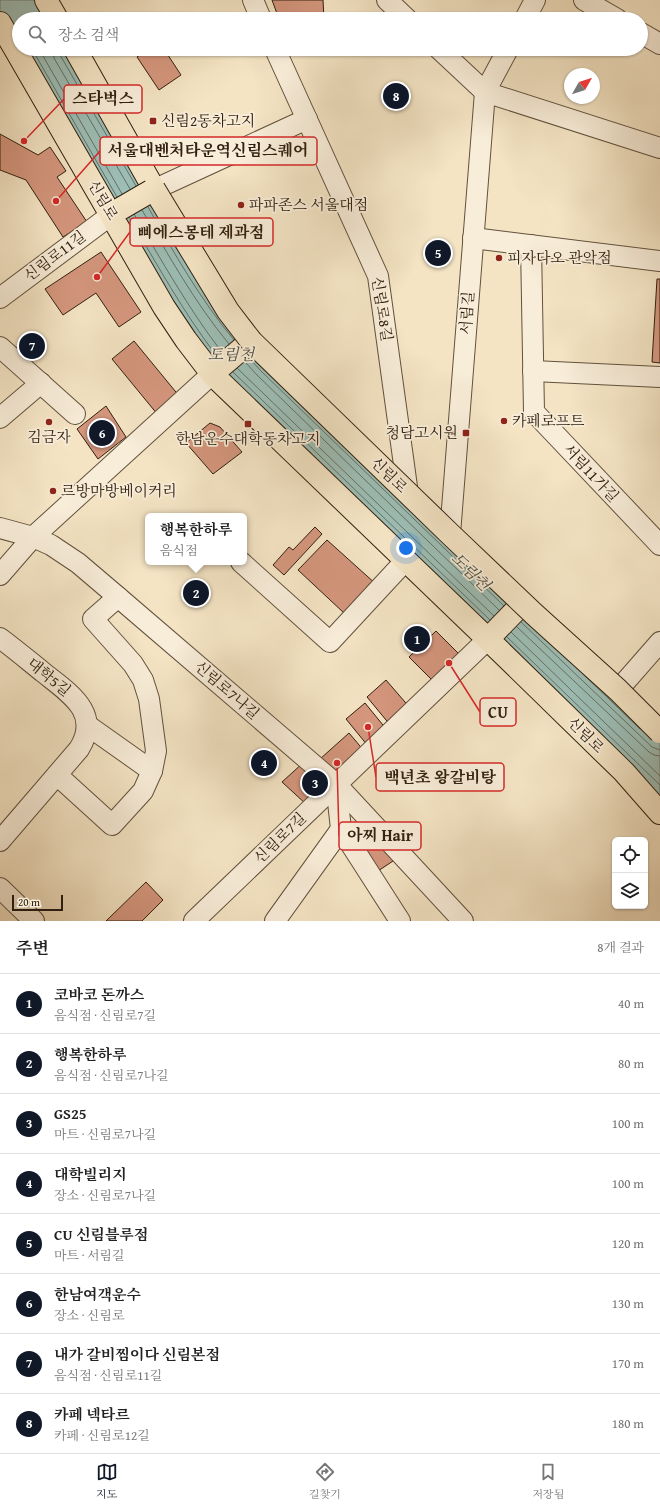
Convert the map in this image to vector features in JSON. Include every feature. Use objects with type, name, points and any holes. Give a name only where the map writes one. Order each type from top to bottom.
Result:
[{"type":"main road","points":[[46,0],[53,12]]},
{"type":"main road","name":"신림로","points":[[0,23],[12,43]]},
{"type":"main road","name":"신림로","points":[[20,56],[115,212],[164,308],[212,374],[488,639],[624,772],[660,812]]},
{"type":"main road","name":"신림로","points":[[79,56],[153,190],[228,311],[250,341],[408,494],[523,603],[618,690],[660,732]]},
{"type":"main road","points":[[115,212],[153,190]]},
{"type":"main road","points":[[212,374],[250,341]]},
{"type":"main road","points":[[488,639],[523,603]]},
{"type":"street","points":[[253,0],[258,12]]},
{"type":"street","points":[[387,0],[400,12]]},
{"type":"street","points":[[529,12],[535,0]]},
{"type":"street","points":[[584,0],[605,12]]},
{"type":"street","points":[[648,37],[660,44]]},
{"type":"street","name":"신림로8길","points":[[278,56],[378,276],[408,494]]},
{"type":"street","points":[[446,56],[484,92],[660,148]]},
{"type":"street","name":"서림길","points":[[450,534],[484,92],[504,56]]},
{"type":"street","points":[[153,190],[307,119]]},
{"type":"street","name":"신림로11길","points":[[0,298],[115,212]]},
{"type":"street","points":[[473,238],[660,261]]},
{"type":"street","name":"서림11가길","points":[[531,245],[534,412],[660,545]]},
{"type":"street","points":[[0,346],[75,414]]},
{"type":"street","points":[[533,371],[660,377]]},
{"type":"street","points":[[0,575],[33,537],[212,374]]},
{"type":"street","points":[[0,418],[41,383]]},
{"type":"street","name":"신림로7나길","points":[[0,528],[33,537],[51,545],[78,563],[336,784],[463,921]]},
{"type":"street","points":[[244,565],[330,642],[406,560]]},
{"type":"street","points":[[57,775],[112,825],[143,790],[152,771],[156,751],[149,699],[143,680],[133,664],[93,619],[118,597]]},
{"type":"street","name":"대학5길","points":[[0,638],[73,696],[84,712],[87,725]]},
{"type":"street","name":"신림로7길","points":[[194,921],[488,639]]},
{"type":"street","points":[[618,690],[660,642]]},
{"type":"street","points":[[0,841],[82,744],[85,738],[87,725],[152,771]]},
{"type":"street","points":[[336,784],[341,829],[394,918]]},
{"type":"street","points":[[275,921],[341,829]]},
{"type":"street","points":[[0,888],[34,921]]},
{"type":"water","points":[[0,0],[37,0],[45,12],[12,12],[12,33],[0,12]]},
{"type":"water","name":"도림천","points":[[25,56],[71,56],[200,278],[660,743],[660,798],[410,556],[194,341]]},
{"type":"building","points":[[272,0],[323,0],[324,12],[276,12]]},
{"type":"building","points":[[169,56],[181,75],[159,90],[137,57]]},
{"type":"building","points":[[0,134],[38,155],[50,147],[66,171],[57,177],[87,222],[63,237],[26,180],[0,170]]},
{"type":"building","points":[[101,252],[141,312],[119,327],[96,293],[63,315],[45,289]]},
{"type":"building","points":[[657,279],[660,279],[660,363],[652,362]]},
{"type":"building","points":[[134,341],[180,397],[158,415],[112,359]]},
{"type":"building","points":[[106,406],[126,437],[98,459],[77,429]]},
{"type":"building","points":[[210,423],[220,427],[242,452],[213,474],[186,443]]},
{"type":"building","points":[[315,527],[322,534],[284,575],[273,565],[289,547],[293,550]]},
{"type":"building","points":[[327,540],[377,585],[344,613],[298,570]]},
{"type":"building","points":[[436,631],[462,657],[435,683],[409,657]]},
{"type":"building","points":[[386,680],[411,709],[391,726],[367,697]]},
{"type":"building","points":[[365,703],[387,730],[368,746],[346,719]]},
{"type":"building","points":[[349,733],[365,752],[339,772],[333,770],[320,759]]},
{"type":"building","points":[[304,762],[329,782],[307,805],[282,782]]},
{"type":"building","points":[[367,824],[399,857],[375,873],[353,837]]},
{"type":"building","points":[[146,882],[163,900],[142,921],[106,921]]},
{"type":"place","name":"카페 넥타르","points":[[396,96]]},
{"type":"place","name":"신림2동차고지","points":[[153,121]]},
{"type":"place","name":"스타벅스","points":[[24,141]]},
{"type":"place","name":"서울대벤처타운역신림스퀘어","points":[[56,201]]},
{"type":"place","name":"파파존스 서울대점","points":[[241,205]]},
{"type":"place","name":"CU 신림블루점","points":[[438,253]]},
{"type":"place","name":"피자다오 관악점","points":[[499,258]]},
{"type":"place","name":"삐에스몽테 제과점","points":[[97,277]]},
{"type":"place","name":"내가 갈비찜이다 신림본점","points":[[32,346]]},
{"type":"place","name":"카페로프트","points":[[504,421]]},
{"type":"place","name":"김금자","points":[[49,422]]},
{"type":"place","name":"한남운수대학동차고지","points":[[248,424]]},
{"type":"place","name":"한남여객운수","points":[[102,433]]},
{"type":"place","name":"청담고시원","points":[[466,433]]},
{"type":"place","name":"르방마방베이커리","points":[[53,491]]},
{"type":"place","name":"행복한하루","points":[[196,593]]},
{"type":"place","name":"코바코 돈까스","points":[[417,639]]},
{"type":"place","name":"CU","points":[[449,663]]},
{"type":"place","name":"백년초 왕갈비탕","points":[[368,727]]},
{"type":"place","name":"대학빌리지","points":[[264,763]]},
{"type":"place","name":"아찌 Hair","points":[[337,763]]},
{"type":"place","name":"GS25","points":[[315,783]]}]
